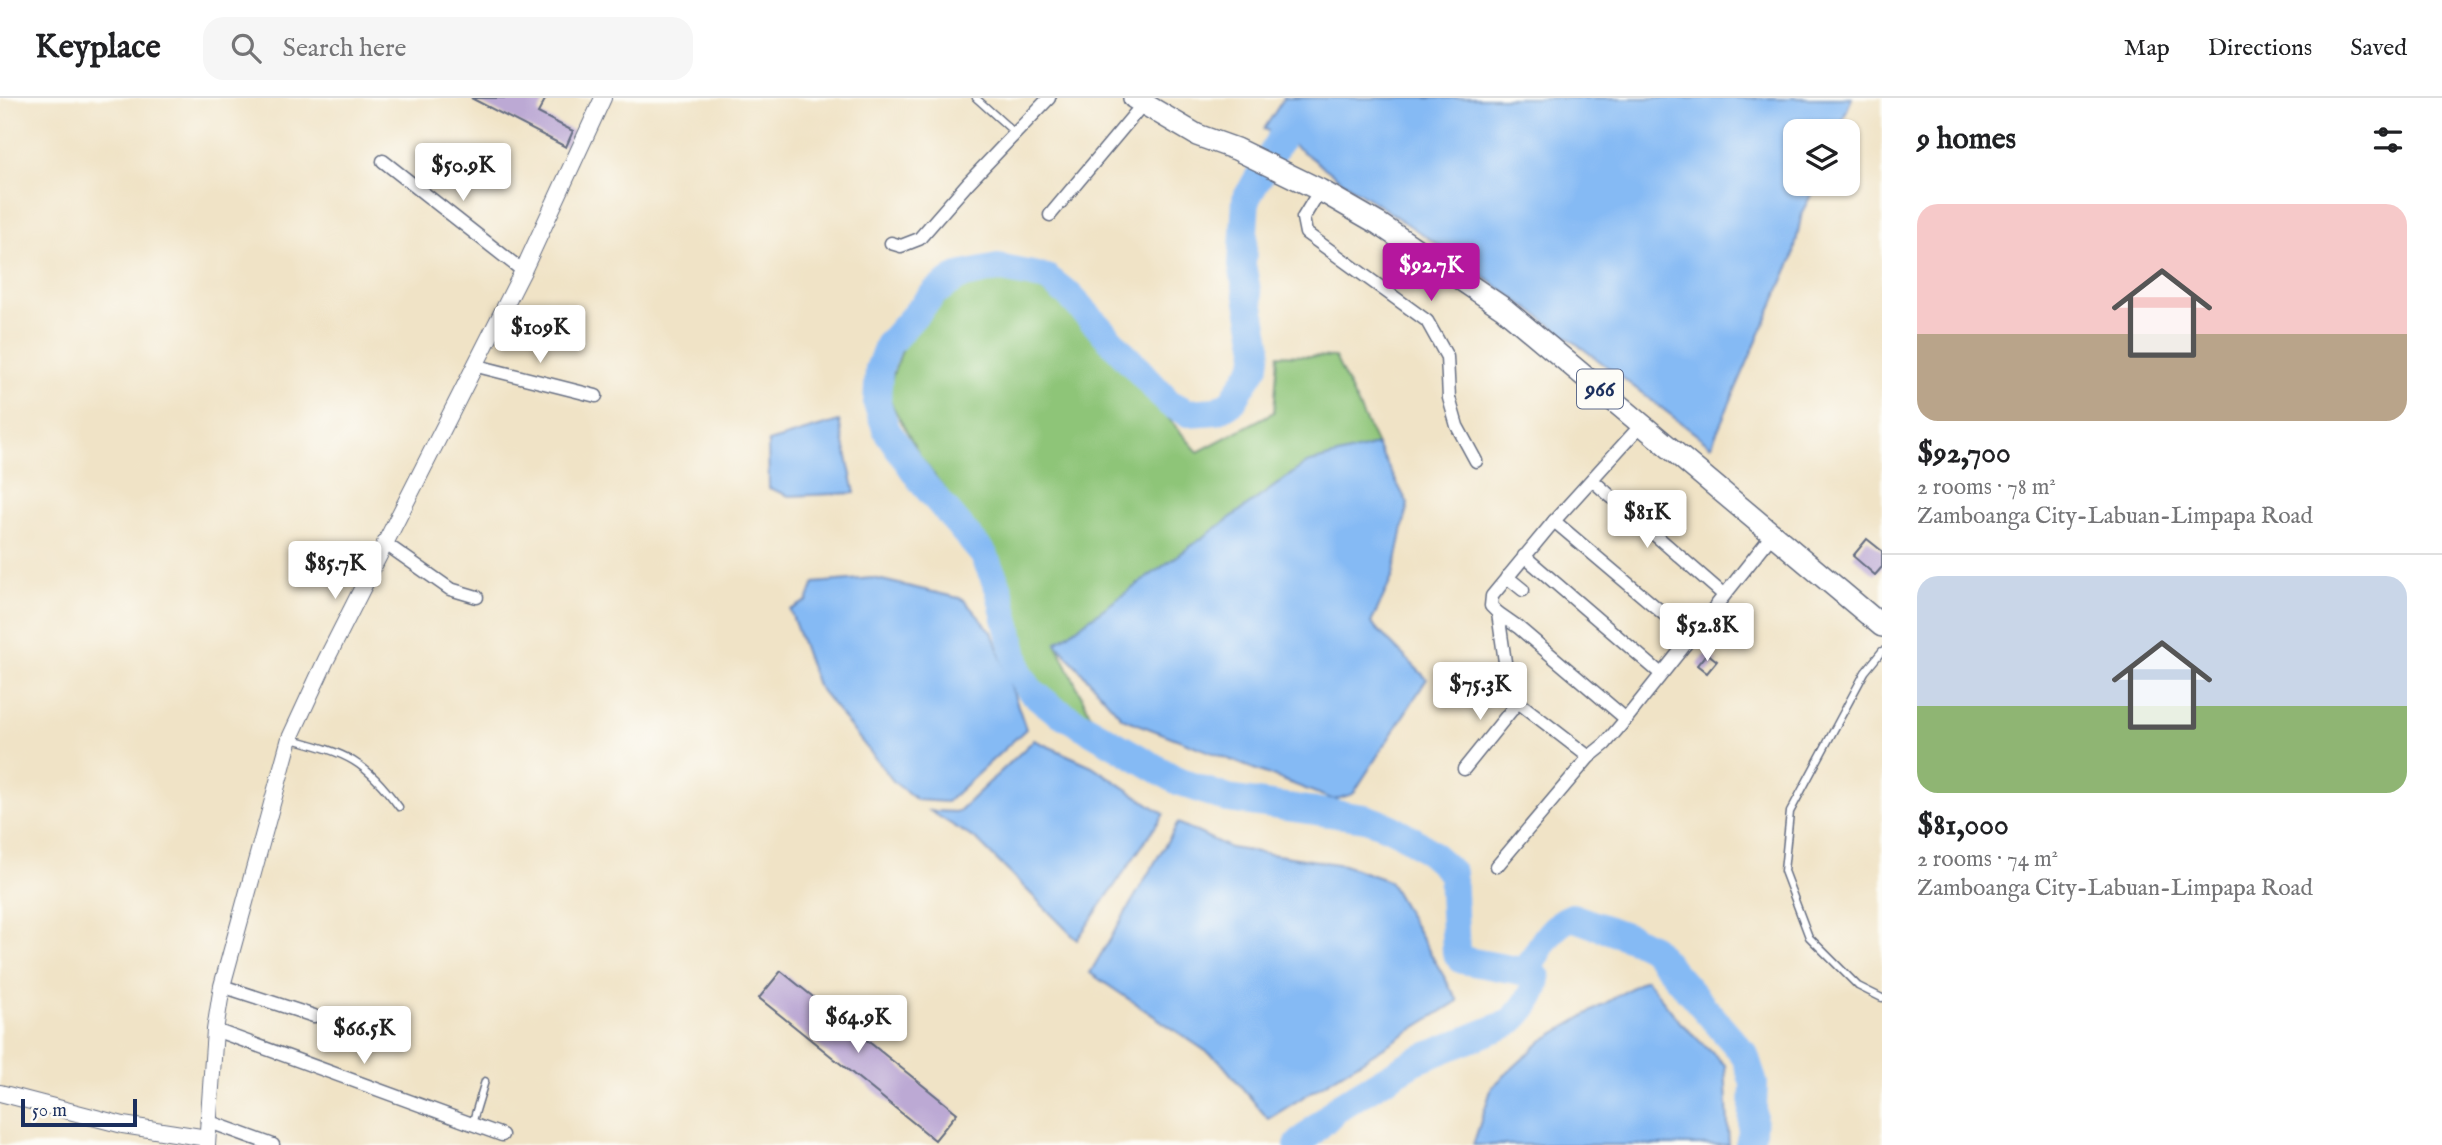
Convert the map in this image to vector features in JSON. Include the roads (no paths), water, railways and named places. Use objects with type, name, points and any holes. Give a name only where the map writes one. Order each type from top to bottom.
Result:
[{"type":"main road","name":"966","points":[[1139,101],[1197,135],[1236,149],[1320,190],[1379,224],[1503,308],[1882,626]]},
{"type":"street","points":[[0,1093],[123,1125],[207,1142],[215,1030],[222,986],[290,738],[326,660],[477,366],[603,98]]},
{"type":"street","points":[[891,243],[901,246],[919,239],[1049,98]]},
{"type":"street","points":[[1049,215],[1139,101]]},
{"type":"street","points":[[383,161],[523,271]]},
{"type":"street","points":[[1320,190],[1303,218],[1306,233],[1427,321],[1447,357],[1449,398],[1457,426],[1476,461]]},
{"type":"street","points":[[477,366],[596,396]]},
{"type":"street","points":[[1626,719],[1491,607],[1492,596],[1524,556],[1642,424]]},
{"type":"street","points":[[1591,480],[1724,595]]},
{"type":"street","points":[[1554,520],[1691,637]]},
{"type":"street","points":[[1497,866],[1589,757],[1605,744],[1626,719],[1773,534]]},
{"type":"street","points":[[386,544],[450,590],[477,597]]},
{"type":"street","points":[[1524,556],[1660,673]]},
{"type":"street","points":[[1507,577],[1523,590]]},
{"type":"street","points":[[1498,613],[1507,676],[1518,702],[1589,757]]},
{"type":"street","points":[[1464,769],[1518,702]]},
{"type":"street","points":[[222,986],[314,1016]]},
{"type":"street","points":[[215,1030],[502,1135]]},
{"type":"street","points":[[207,1121],[273,1145]]},
{"type":"lane","points":[[976,98],[1016,134]]},
{"type":"lane","points":[[1882,651],[1865,672],[1790,812],[1784,871],[1809,937],[1858,986],[1882,998]]},
{"type":"lane","points":[[290,738],[332,750],[362,765],[382,784],[399,807]]},
{"type":"lane","points":[[472,1124],[485,1081]]},
{"type":"water","points":[[1284,98],[1852,98],[1843,119],[1783,119],[1783,196],[1811,196],[1802,212],[1793,258],[1711,446],[1493,283],[1300,150],[1264,129]]},
{"type":"water","points":[[839,421],[855,493],[789,496],[769,488],[768,442]]},
{"type":"water","points":[[1377,445],[1408,504],[1393,576],[1371,623],[1427,679],[1353,794],[1334,800],[1122,718],[1056,643],[1307,463]]},
{"type":"water","points":[[873,578],[963,599],[992,632],[1026,729],[947,802],[917,800],[894,782],[817,685],[790,610],[807,601],[814,583]]},
{"type":"water","points":[[1034,740],[1092,766],[1164,814],[1077,940],[978,841],[930,811],[958,812]]},
{"type":"water","points":[[1178,823],[1230,848],[1344,865],[1389,881],[1458,1001],[1268,1119],[1219,1060],[1090,973]]},
{"type":"water","points":[[1646,979],[1680,1022],[1725,1065],[1729,1145],[1473,1145],[1492,1087],[1542,1041]]},
{"type":"waterway","points":[[1282,136],[1246,199],[1242,265],[1258,348],[1256,364],[1232,402],[1217,411],[1188,413],[1169,403],[1070,296],[1047,278],[998,268],[959,276],[935,292],[888,345],[879,369],[877,404],[887,431],[922,482],[984,555],[999,589],[1019,673],[1030,690],[1055,710],[1180,782],[1228,799],[1365,818],[1402,834],[1423,847],[1452,873],[1456,953],[1462,960],[1526,972],[1537,978],[1527,1003],[1509,1023],[1415,1061],[1340,1106],[1298,1145]]},
{"type":"waterway","points":[[1526,972],[1550,933],[1572,917],[1652,948],[1745,1055],[1754,1084],[1749,1145]]}]
